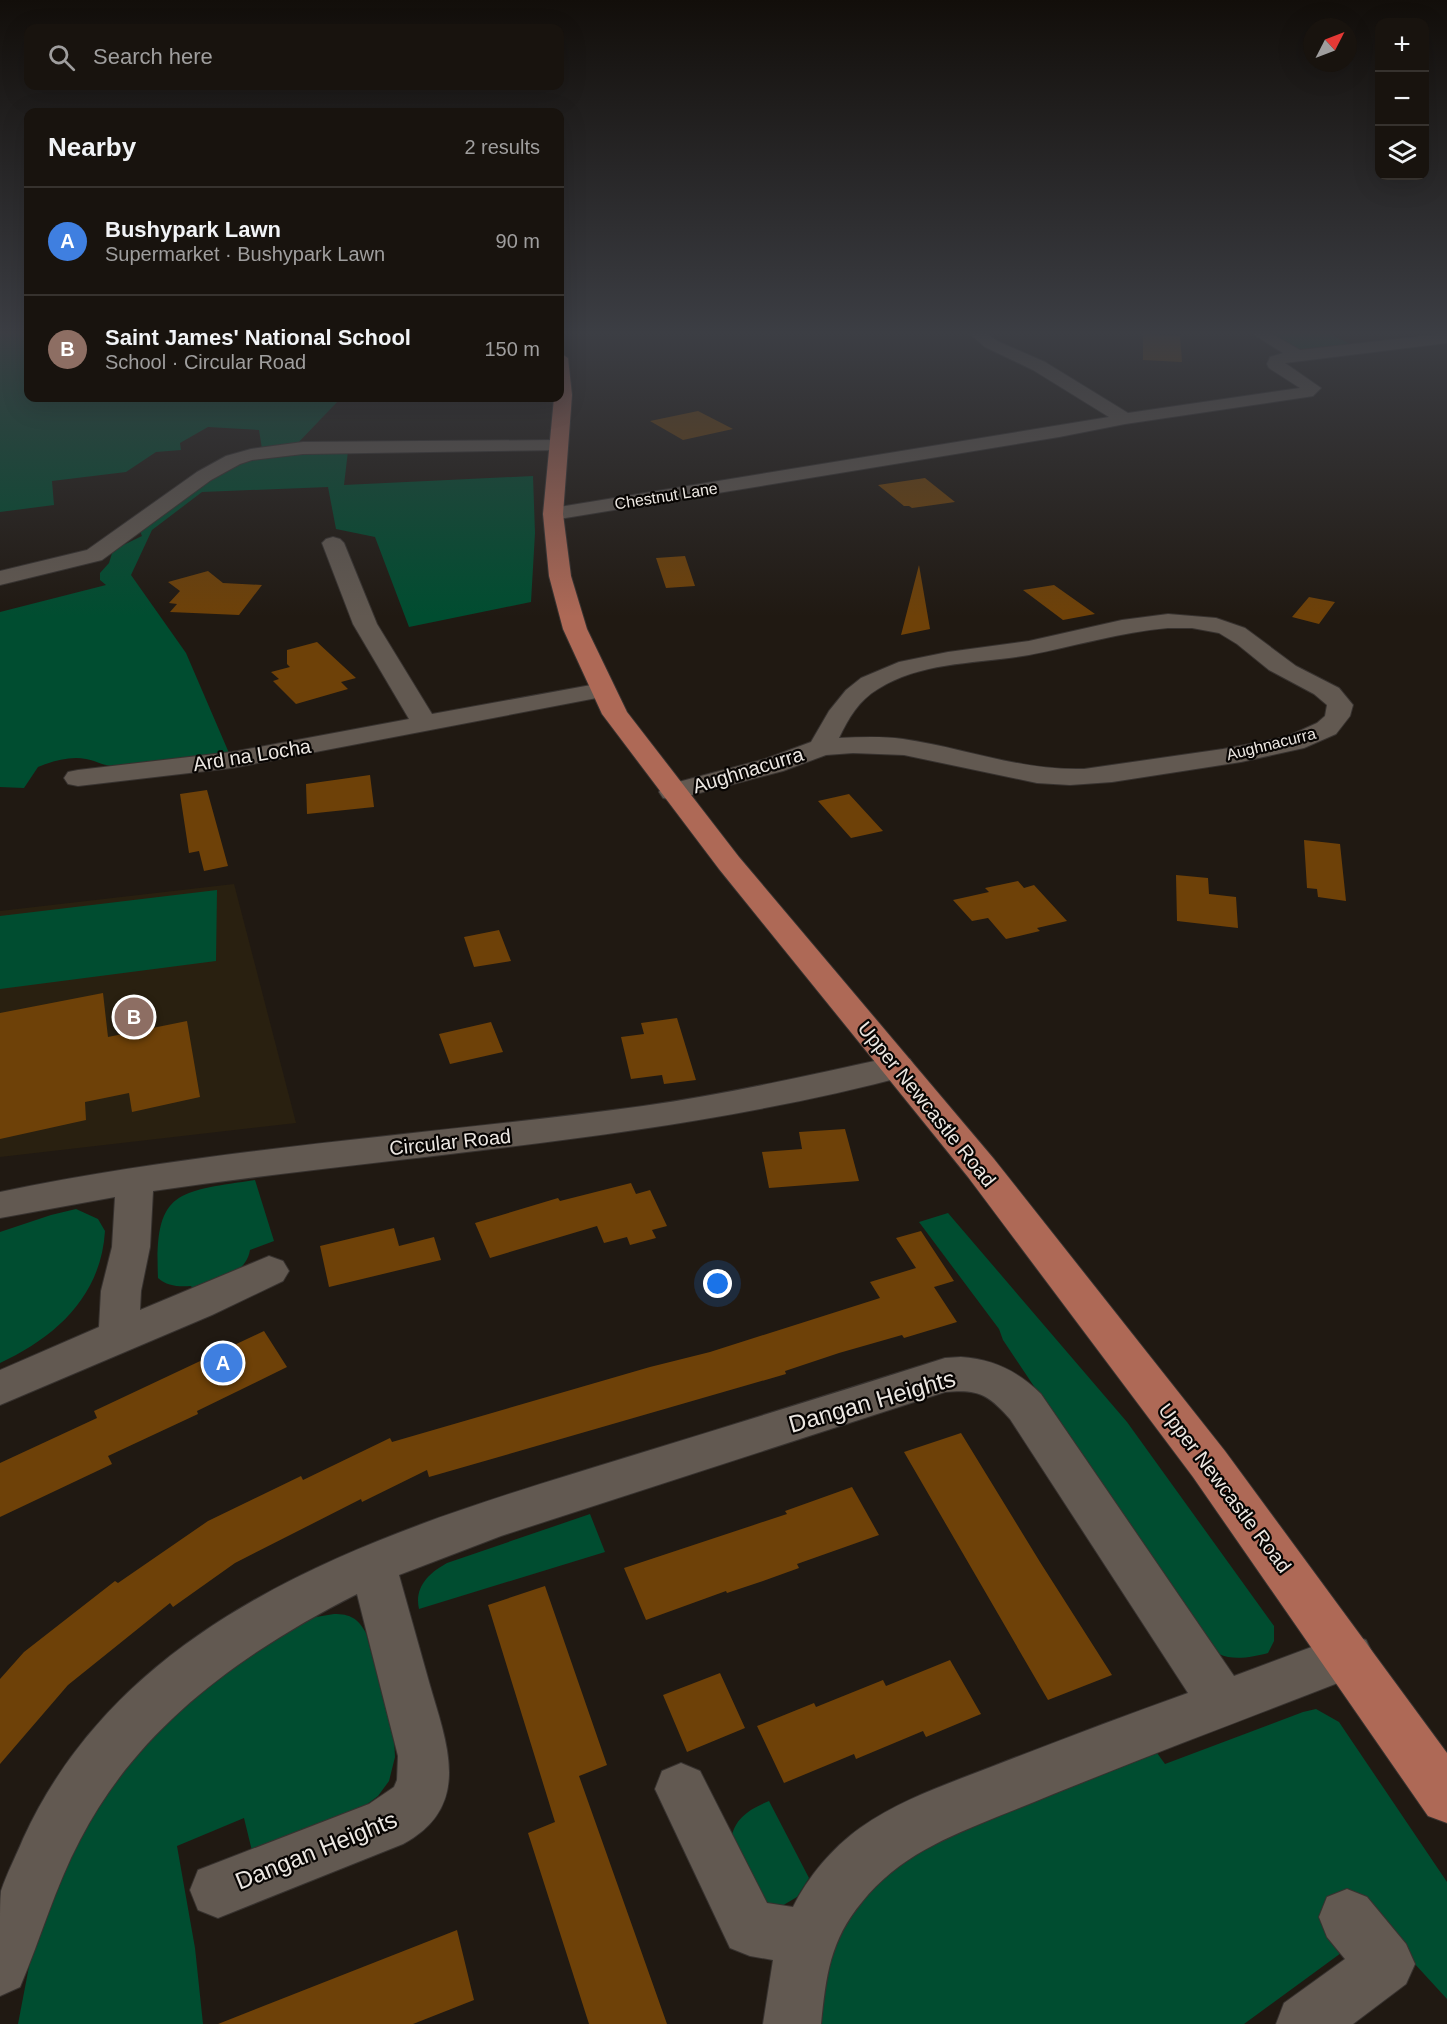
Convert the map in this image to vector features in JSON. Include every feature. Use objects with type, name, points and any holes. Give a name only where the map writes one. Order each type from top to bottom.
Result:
[{"type":"main road","name":"Upper Newcastle Road","points":[[559,428],[553,514],[560,576],[575,629],[615,714],[729,864],[981,1168],[1209,1464],[1447,1797]]},
{"type":"street","name":"Chestnut Lane","points":[[553,514],[1077,428]]},
{"type":"street","points":[[0,578],[94,555],[204,476],[233,460],[251,455],[303,448],[557,446]]},
{"type":"street","points":[[333,543],[365,624],[425,724]]},
{"type":"street","name":"Aughnacurra","points":[[673,792],[774,765],[822,747],[870,745],[902,747],[1020,772],[1055,777],[1095,776],[1213,758],[1312,737],[1330,726],[1338,716],[1340,705],[1328,693],[1276,664],[1240,633],[1204,622],[1148,621],[1120,625],[1030,648],[923,664],[878,679],[862,688],[838,717],[822,747]]},
{"type":"street","name":"Ard na Locha","points":[[78,778],[232,760],[602,690]]},
{"type":"street","name":"Circular Road","points":[[0,1205],[76,1189],[273,1161],[642,1118],[720,1106],[898,1067]]},
{"type":"street","points":[[119,1336],[121,1291],[131,1247],[135,1180]]},
{"type":"street","points":[[0,1388],[119,1336],[214,1298],[268,1271]]},
{"type":"street","name":"Dangan Heights","points":[[0,1966],[30,1886],[59,1824],[96,1764],[136,1717],[197,1664],[243,1631],[373,1565],[471,1527],[945,1375],[964,1373],[998,1381],[1015,1394],[1035,1419],[1224,1704]]},
{"type":"street","name":"Dangan Heights","points":[[219,1890],[384,1825],[410,1811],[417,1802],[424,1775],[424,1756],[373,1565]]},
{"type":"street","points":[[792,2024],[798,1966],[806,1938],[828,1901],[843,1882],[861,1862],[886,1841],[922,1822],[1033,1777],[1348,1656]]},
{"type":"street","points":[[681,1790],[750,1928],[806,1938]]},
{"type":"street","points":[[1305,2024],[1386,1964],[1347,1917]]},
{"type":"shaded area","points":[[234,884],[296,1123],[0,1157],[0,911]]},
{"type":"green space","points":[[0,428],[205,428],[180,443],[181,450],[156,452],[126,472],[52,481],[54,505],[0,512]]},
{"type":"green space","points":[[233,428],[312,428],[295,446],[262,449],[259,430]]},
{"type":"green space","points":[[348,451],[344,485],[533,476],[535,533],[531,602],[409,627],[375,537],[336,529],[328,487],[202,492],[152,530],[131,575],[186,653],[229,753],[115,766],[80,758],[68,759],[38,767],[24,788],[0,787],[0,612],[106,585],[100,580],[100,573],[109,563],[113,550],[142,536],[139,529],[200,483],[256,456]]},
{"type":"green space","points":[[217,890],[216,961],[0,989],[0,916]]},
{"type":"green space","points":[[255,1180],[274,1241],[250,1250],[243,1266],[236,1272],[195,1292],[191,1286],[173,1285],[158,1278],[161,1227],[167,1211],[176,1200],[189,1193],[207,1188]]},
{"type":"green space","points":[[76,1209],[98,1219],[105,1231],[102,1254],[95,1275],[72,1312],[57,1327],[20,1353],[0,1363],[0,1232]]},
{"type":"green space","points":[[948,1213],[1127,1422],[1274,1626],[1274,1641],[1268,1653],[1237,1658],[1225,1656],[1217,1653],[1204,1640],[1003,1340],[999,1329],[919,1222]]},
{"type":"green space","points":[[590,1514],[605,1552],[419,1609],[419,1594],[424,1582],[434,1571],[447,1563]]},
{"type":"green space","points":[[334,1614],[353,1618],[366,1633],[394,1737],[395,1757],[389,1781],[378,1796],[358,1811],[252,1851],[244,1818],[177,1846],[195,1948],[203,2024],[18,2024],[39,1914],[108,1777],[251,1646],[316,1617]]},
{"type":"green space","points":[[1316,1709],[1339,1722],[1447,1882],[1447,1999],[1357,1901],[1352,1945],[1244,2024],[822,2024],[824,1980],[839,1926],[900,1855],[1157,1753],[1165,1764]]},
{"type":"green space","points":[[769,1801],[809,1878],[797,1897],[775,1910],[762,1905],[731,1840],[739,1820],[755,1807]]},
{"type":"building","points":[[663,428],[733,429],[683,440]]},
{"type":"building","points":[[925,478],[955,502],[912,508],[904,506],[878,485]]},
{"type":"building","points":[[685,556],[695,586],[666,588],[656,558]]},
{"type":"building","points":[[919,565],[930,629],[901,635]]},
{"type":"building","points":[[208,571],[223,583],[262,585],[239,615],[170,612],[177,604],[169,603],[180,591],[168,582]]},
{"type":"building","points":[[1054,585],[1095,614],[1063,620],[1023,590]]},
{"type":"building","points":[[1309,597],[1335,602],[1319,624],[1292,617]]},
{"type":"building","points":[[317,642],[356,678],[341,682],[348,689],[296,704],[273,681],[279,679],[271,672],[290,667],[287,664],[287,650]]},
{"type":"building","points":[[370,775],[374,807],[307,814],[306,784]]},
{"type":"building","points":[[207,790],[228,866],[204,871],[199,851],[189,853],[180,794]]},
{"type":"building","points":[[849,794],[883,831],[851,838],[818,801]]},
{"type":"building","points":[[1304,840],[1340,844],[1346,901],[1318,897],[1317,889],[1307,888]]},
{"type":"building","points":[[1176,875],[1208,878],[1209,894],[1236,897],[1238,928],[1177,921]]},
{"type":"building","points":[[1018,881],[1024,888],[1034,885],[1067,921],[1037,928],[1040,931],[1006,939],[988,918],[972,921],[953,900],[989,892],[985,888]]},
{"type":"building","points":[[499,930],[511,961],[474,967],[464,937]]},
{"type":"building","points":[[103,993],[108,1037],[187,1021],[200,1097],[132,1112],[129,1093],[85,1102],[86,1120],[0,1139],[0,1013]]},
{"type":"building","points":[[677,1018],[696,1080],[664,1084],[662,1075],[631,1079],[621,1037],[644,1034],[641,1023]]},
{"type":"building","points":[[491,1022],[503,1052],[450,1064],[439,1034]]},
{"type":"building","points":[[845,1129],[859,1181],[769,1188],[762,1152],[802,1149],[799,1132]]},
{"type":"building","points":[[631,1183],[636,1194],[650,1190],[667,1226],[652,1230],[656,1238],[630,1245],[627,1237],[604,1243],[597,1226],[490,1258],[475,1223],[558,1198],[560,1201]]},
{"type":"building","points":[[394,1228],[399,1246],[434,1237],[441,1260],[329,1287],[320,1246]]},
{"type":"building","points":[[921,1231],[954,1281],[934,1287],[957,1322],[904,1338],[902,1335],[839,1353],[785,1371],[786,1374],[429,1477],[427,1470],[362,1502],[361,1499],[235,1563],[173,1607],[170,1603],[68,1685],[0,1764],[0,1679],[24,1652],[115,1581],[118,1583],[208,1521],[301,1476],[303,1480],[390,1438],[392,1442],[650,1367],[710,1352],[880,1298],[870,1282],[916,1268],[896,1238]]},
{"type":"building","points":[[264,1331],[287,1367],[197,1411],[198,1414],[108,1456],[112,1464],[0,1517],[0,1463],[97,1418],[94,1411]]},
{"type":"building","points":[[961,1433],[1112,1675],[1048,1700],[904,1452]]},
{"type":"building","points":[[852,1487],[879,1535],[797,1564],[799,1568],[646,1620],[624,1568],[787,1514],[785,1511]]},
{"type":"building","points":[[545,1586],[607,1765],[579,1776],[667,2024],[589,2024],[528,1833],[555,1822],[488,1605]]},
{"type":"building","points":[[950,1660],[981,1714],[926,1737],[923,1731],[856,1759],[854,1754],[784,1783],[757,1726],[814,1703],[816,1707],[883,1680],[886,1686]]},
{"type":"building","points":[[720,1673],[745,1728],[687,1752],[663,1695]]},
{"type":"building","points":[[457,1930],[474,2000],[413,2024],[218,2024]]},
{"type":"place","name":"Saint James' National School","points":[[134,1017]]},
{"type":"place","name":"Bushypark Lawn","points":[[223,1363]]}]
